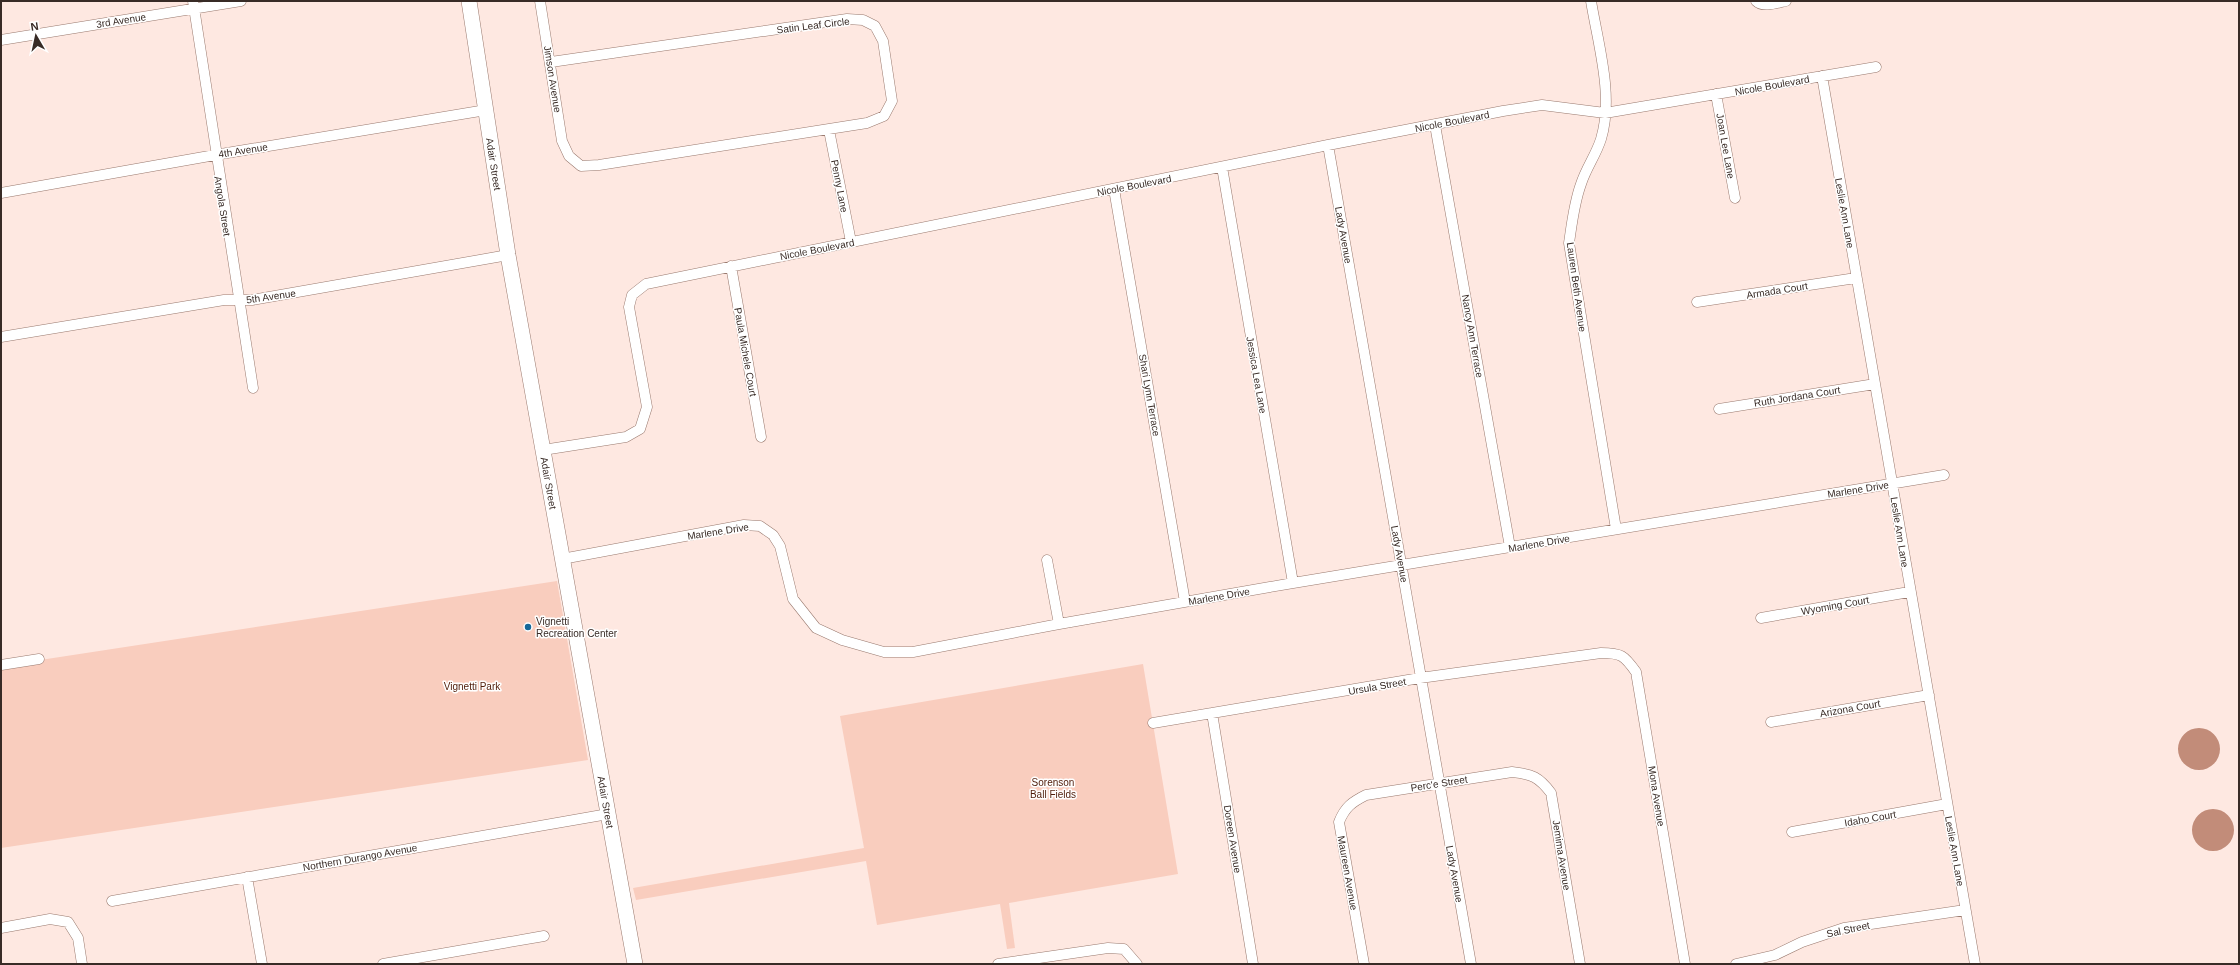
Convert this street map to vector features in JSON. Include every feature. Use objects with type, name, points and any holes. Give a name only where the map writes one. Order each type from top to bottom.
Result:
[{"type":"street","name":"3rd Avenue","points":[[1,40],[193,5],[241,1]]},
{"type":"street","name":"Adair Street","points":[[469,1],[508,255],[635,964]]},
{"type":"street","name":"Jimson Avenue","points":[[540,1],[551,62],[562,141],[569,156]]},
{"type":"street","name":"Lauren Beth Avenue","points":[[1592,1],[1605,86],[1605,113],[1601,139],[1581,182],[1573,210],[1569,243],[1616,529]]},
{"type":"street","points":[[1756,1],[1758,4],[1786,1]]},
{"type":"street","name":"Angola Street","points":[[193,5],[252,388]]},
{"type":"street","name":"Satin Leaf Circle","points":[[551,62],[847,19],[862,20],[875,26],[883,41],[892,101],[884,116],[867,123],[599,165],[581,166],[569,156]]},
{"type":"street","name":"Nicole Boulevard","points":[[543,450],[626,437],[640,429],[647,407],[629,307],[632,295],[646,284],[1435,124],[1542,106],[1575,108],[1605,113],[1876,67]]},
{"type":"street","name":"Leslie Ann Lane","points":[[1822,76],[1909,592],[1929,694],[1948,804],[1974,964]]},
{"type":"street","name":"Joan Lee Lane","points":[[1716,94],[1735,198]]},
{"type":"street","name":"4th Avenue","points":[[1,193],[215,155],[486,110]]},
{"type":"street","name":"Nancy Ann Terrace","points":[[1435,124],[1510,547]]},
{"type":"street","name":"Penny Lane","points":[[829,130],[851,242]]},
{"type":"street","name":"Lady Avenue","points":[[1328,145],[1471,964]]},
{"type":"street","name":"Jessica Lea Lane","points":[[1222,167],[1293,584]]},
{"type":"street","name":"Shari Lynn Terrace","points":[[1114,189],[1186,602]]},
{"type":"street","name":"5th Avenue","points":[[1,337],[224,300],[238,301],[418,272],[508,255]]},
{"type":"street","name":"Paula Michele Court","points":[[731,266],[761,437]]},
{"type":"street","name":"Armada Court","points":[[1697,302],[1856,278]]},
{"type":"street","name":"Ruth Jordana Court","points":[[1719,409],[1875,384]]},
{"type":"street","name":"Marlene Drive","points":[[562,559],[744,525],[760,526],[773,535],[780,546],[793,599],[816,628],[842,640],[884,652],[913,652],[1059,624],[1186,602],[1944,475]]},
{"type":"street","points":[[1047,560],[1059,624]]},
{"type":"street","name":"Wyoming Court","points":[[1761,618],[1909,592]]},
{"type":"street","name":"Ursula Street","points":[[1153,723],[1420,678],[1601,653]]},
{"type":"street","name":"Mona Avenue","points":[[1601,653],[1616,653],[1626,657],[1636,672],[1685,964]]},
{"type":"street","points":[[1,665],[39,659]]},
{"type":"street","name":"Arizona Court","points":[[1771,722],[1929,694]]},
{"type":"street","name":"Doreen Avenue","points":[[1212,713],[1253,964]]},
{"type":"street","name":"Perc'e Street","points":[[1366,795],[1512,772]]},
{"type":"street","name":"Jemima Avenue","points":[[1512,772],[1525,773],[1540,779],[1551,793],[1580,964]]},
{"type":"street","name":"Maureen Avenue","points":[[1364,964],[1339,822],[1344,810],[1352,802],[1366,795]]},
{"type":"street","name":"Idaho Court","points":[[1792,832],[1948,804]]},
{"type":"street","name":"Northern Durango Avenue","points":[[112,901],[608,814]]},
{"type":"street","points":[[247,877],[262,964]]},
{"type":"street","name":"Sal Street","points":[[1736,964],[1775,955],[1802,942],[1844,928],[1965,910]]},
{"type":"street","points":[[1,928],[50,919],[68,922],[78,938],[82,964]]},
{"type":"street","points":[[383,964],[544,936]]},
{"type":"street","points":[[998,964],[1108,948],[1124,949],[1137,964]]},
{"type":"green space","name":"Vignetti Park","points":[[557,581],[588,760],[1,848],[1,666]]},
{"type":"green space","name":"Sorenson Ball Fields","points":[[1143,664],[1178,874],[1009,903],[1015,948],[1007,949],[1000,904],[877,925],[866,861],[636,900],[633,888],[864,848],[840,716]]},
{"type":"shaded area","points":[[2195,728],[2203,728],[2211,731],[2217,737],[2220,749],[2217,761],[2211,767],[2203,770],[2195,770],[2187,767],[2181,761],[2178,753],[2178,745],[2181,737],[2187,731]]},
{"type":"shaded area","points":[[2209,809],[2217,809],[2225,812],[2231,818],[2234,830],[2231,842],[2225,848],[2217,851],[2209,851],[2201,848],[2195,842],[2192,834],[2192,826],[2195,818],[2201,812]]},
{"type":"place","name":"Vignetti Recreation Center","points":[[528,627]]}]
